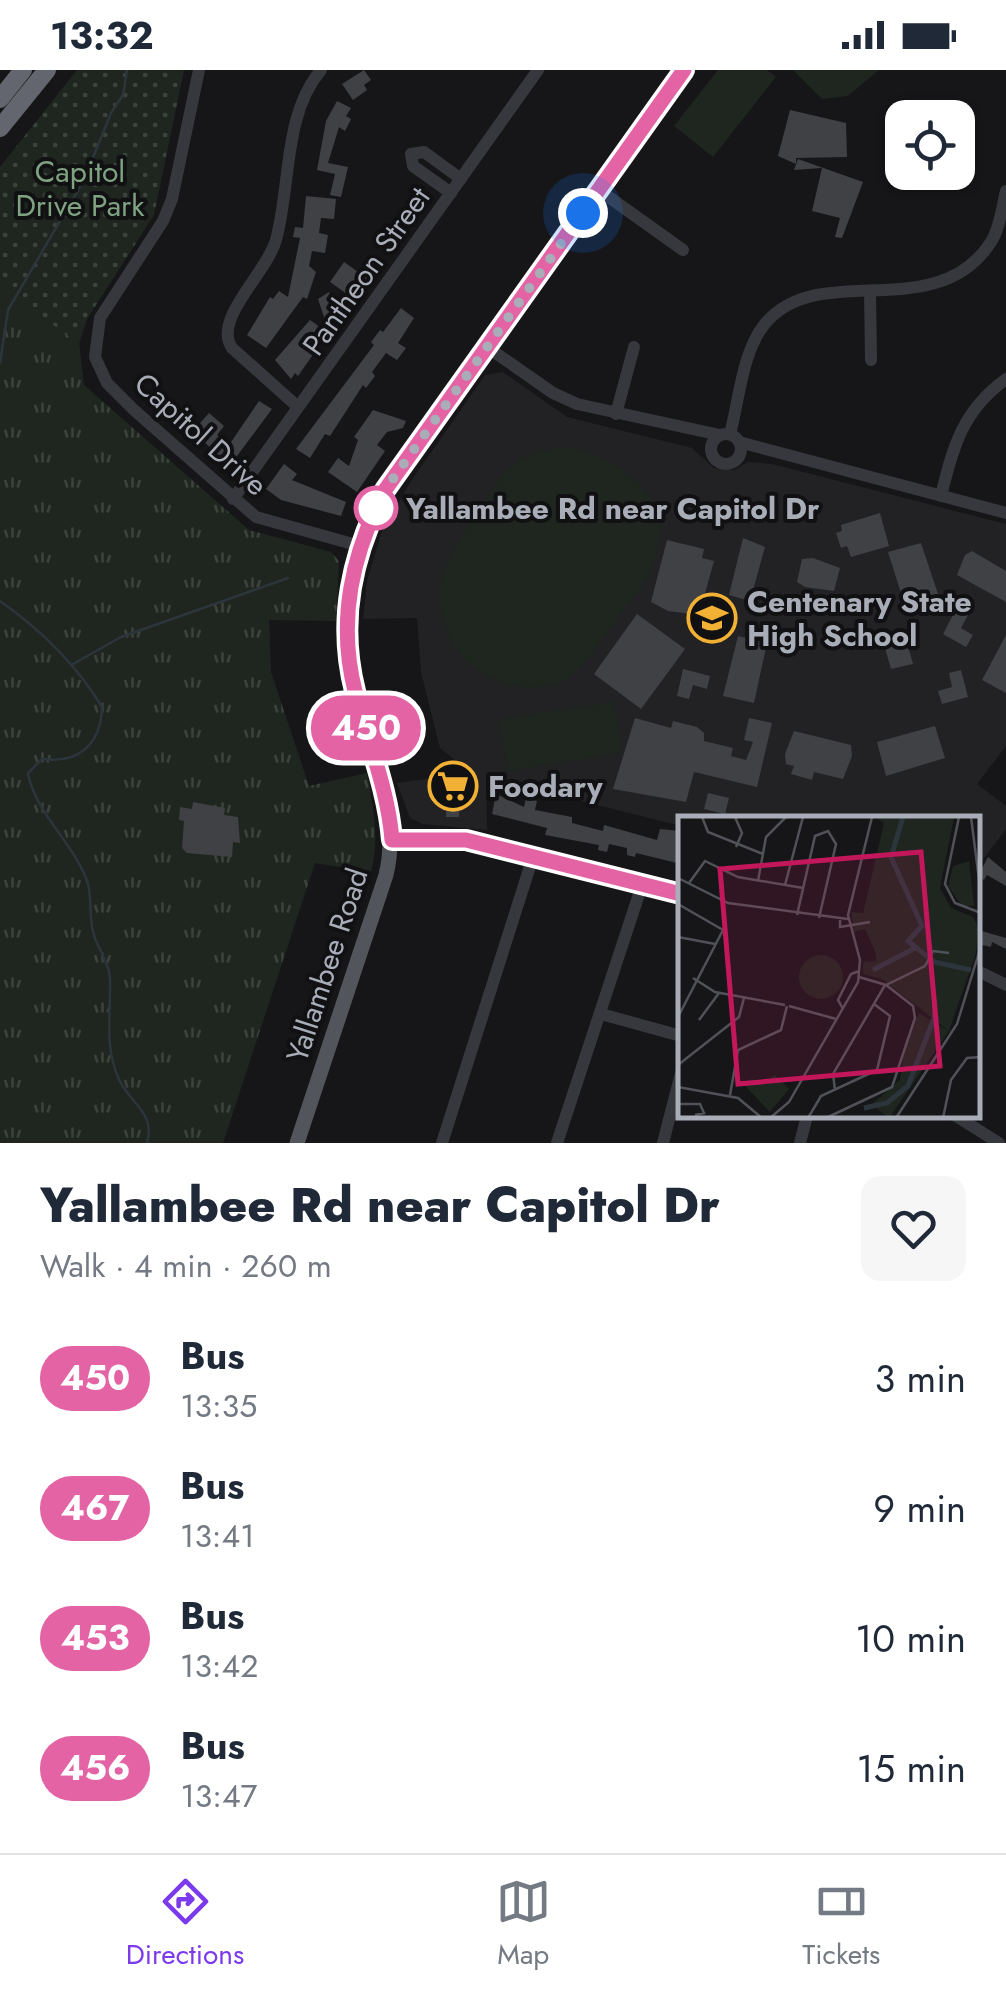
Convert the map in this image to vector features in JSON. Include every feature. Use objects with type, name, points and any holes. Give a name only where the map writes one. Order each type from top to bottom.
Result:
[{"type":"highway","points":[[0,98],[23,70]]},
{"type":"highway","points":[[0,128],[47,70]]},
{"type":"main road","name":"Yallambee Road","points":[[297,1143],[382,890],[392,840],[388,805],[349,659],[348,605],[360,546],[385,490],[684,70]]},
{"type":"street","name":"Capitol Drive","points":[[199,70],[164,221],[100,318],[94,347],[107,383],[256,517],[360,546]]},
{"type":"street","points":[[298,406],[226,339],[232,311],[267,264],[276,240],[300,108],[322,70]]},
{"type":"street","name":"Pantheon Street","points":[[233,499],[538,70]]},
{"type":"street","points":[[451,193],[414,167],[410,156],[424,152],[461,179]]},
{"type":"street","points":[[599,190],[682,250]]},
{"type":"street","points":[[684,431],[722,463],[732,442],[752,345],[772,317],[816,295],[939,282],[964,270],[999,242],[1006,191]]},
{"type":"street","points":[[870,292],[871,360]]},
{"type":"street","points":[[487,347],[554,393],[616,414],[1006,512]]},
{"type":"street","points":[[616,414],[634,347]]},
{"type":"street","points":[[941,496],[954,443],[966,416],[1006,379]]},
{"type":"street","points":[[712,453],[712,444],[732,442]]},
{"type":"street","points":[[392,840],[466,840],[678,893]]},
{"type":"street","points":[[442,1143],[533,857]]},
{"type":"street","points":[[557,1143],[642,885]]},
{"type":"street","points":[[981,972],[1006,985]]},
{"type":"street","points":[[600,1014],[678,1035]]},
{"type":"street","points":[[663,1143],[678,1085]]},
{"type":"street","points":[[800,1143],[806,1118]]},
{"type":"street","points":[[959,1118],[999,1143]]},
{"type":"shaded area","name":"Centenary State High School","points":[[503,372],[567,417],[692,448],[714,468],[734,470],[747,462],[772,464],[1006,524],[1006,746],[977,784],[1006,806],[1006,829],[981,862],[981,816],[678,816],[678,825],[486,777],[487,830],[423,824],[410,818],[397,783],[471,773],[440,748],[421,672],[417,618],[363,619],[367,581],[381,534],[409,484],[485,375]]},
{"type":"green space","name":"Capitol Drive Park","points":[[77,70],[184,70],[154,215],[87,319],[79,344],[0,286],[0,167]]},
{"type":"green space","points":[[718,70],[767,70],[776,77],[713,157],[674,126]]},
{"type":"green space","points":[[793,70],[879,70],[848,96],[822,99]]},
{"type":"green space","points":[[0,285],[79,342],[84,385],[249,530],[331,552],[339,561],[336,621],[269,620],[271,672],[309,786],[367,773],[375,823],[374,859],[371,872],[315,863],[223,1143],[0,1143]]},
{"type":"green space","points":[[569,447],[614,464],[647,492],[660,530],[657,553],[639,591],[579,669],[553,685],[508,684],[477,670],[454,646],[441,608],[443,577],[454,549],[505,473],[530,455]]},
{"type":"green space","points":[[614,702],[622,753],[508,771],[499,719]]},
{"type":"building","points":[[364,70],[371,80],[364,85],[367,90],[353,100],[342,84]]},
{"type":"building","points":[[337,101],[351,108],[346,116],[351,119],[345,131],[339,127],[328,163],[348,167],[341,197],[330,195],[335,174],[317,170],[326,121]]},
{"type":"building","points":[[790,110],[846,123],[847,157],[796,158],[796,164],[778,156]]},
{"type":"building","points":[[798,159],[863,182],[842,238],[835,237],[840,218],[812,211],[822,168],[794,170]]},
{"type":"building","points":[[306,196],[336,199],[334,219],[321,218],[319,233],[328,235],[325,253],[312,251],[309,266],[316,272],[307,299],[303,297],[266,348],[247,335],[270,297],[273,299],[279,291],[288,297],[300,238],[293,237],[295,227],[303,228]]},
{"type":"building","points":[[344,262],[368,279],[354,299],[330,282]]},
{"type":"building","points":[[329,292],[339,322],[327,326],[318,299]]},
{"type":"building","points":[[401,308],[414,318],[398,343],[406,348],[397,360],[386,353],[372,372],[375,376],[366,388],[363,385],[330,436],[325,434],[310,458],[296,449],[374,345],[371,342]]},
{"type":"building","points":[[310,320],[328,333],[298,376],[295,373],[291,379],[275,360]]},
{"type":"building","points":[[259,401],[272,409],[228,468],[194,430],[209,413],[224,426],[217,435],[229,445]]},
{"type":"building","points":[[373,410],[406,421],[403,428],[387,432],[377,445],[385,451],[357,492],[328,472],[338,458],[349,466],[358,440],[354,437]]},
{"type":"building","points":[[284,464],[297,474],[292,480],[346,502],[341,516],[281,500],[266,489]]},
{"type":"building","points":[[880,513],[889,546],[851,557],[847,546],[841,548],[836,533],[842,531],[841,525]]},
{"type":"building","points":[[743,538],[765,547],[750,601],[729,595]]},
{"type":"building","points":[[667,540],[704,549],[702,558],[714,561],[699,615],[668,611],[651,602]]},
{"type":"building","points":[[921,543],[941,603],[906,609],[888,552]]},
{"type":"building","points":[[972,551],[1006,571],[1006,602],[957,575],[965,555]]},
{"type":"building","points":[[813,558],[840,568],[834,591],[797,582],[802,559]]},
{"type":"building","points":[[956,609],[968,615],[961,628],[973,635],[966,647],[943,634]]},
{"type":"building","points":[[637,614],[685,649],[641,709],[594,674]]},
{"type":"building","points":[[1006,635],[1006,693],[982,680]]},
{"type":"building","points":[[738,636],[767,643],[754,703],[723,696]]},
{"type":"building","points":[[907,642],[913,664],[891,669],[885,648]]},
{"type":"building","points":[[683,669],[710,676],[707,689],[693,685],[689,699],[677,696]]},
{"type":"building","points":[[961,670],[968,697],[942,704],[938,691],[952,687],[949,673]]},
{"type":"building","points":[[635,718],[671,728],[673,721],[697,727],[704,733],[704,741],[733,748],[731,756],[746,760],[753,742],[744,740],[749,718],[772,723],[757,787],[694,772],[686,802],[613,789]]},
{"type":"building","points":[[935,726],[945,758],[886,776],[877,742]]},
{"type":"building","points":[[794,731],[851,745],[852,756],[843,779],[814,772],[812,780],[791,774],[794,766],[786,764],[785,754]]},
{"type":"building","points":[[447,781],[475,782],[475,794],[460,794],[459,817],[446,817]]},
{"type":"building","points":[[708,793],[729,798],[725,814],[704,809]]},
{"type":"building","points":[[496,794],[524,807],[526,798],[537,801],[535,810],[572,817],[572,823],[603,831],[604,825],[657,840],[660,829],[678,831],[678,863],[636,853],[635,857],[627,855],[627,848],[609,844],[607,852],[598,850],[599,845],[545,835],[547,828],[492,814]]},
{"type":"building","points":[[193,802],[225,808],[224,815],[238,817],[240,843],[233,842],[232,857],[187,853],[182,848],[184,821],[179,820],[180,807],[192,809]]},
{"type":"building","points":[[988,857],[1006,872],[1006,886],[987,875],[984,880],[981,870]]},
{"type":"building","points":[[981,931],[1006,938],[1006,949],[992,942],[991,947],[981,945]]},
{"type":"waterway","points":[[0,363],[8,310],[84,180],[111,113],[123,95],[127,70]]},
{"type":"waterway","points":[[73,664],[121,637],[288,578]]},
{"type":"waterway","points":[[0,601],[57,649],[102,707],[97,731],[86,749],[67,758],[42,759],[28,773],[38,801],[87,881],[92,928],[110,978],[114,1065],[122,1086],[148,1123],[147,1143]]},
{"type":"bus line","name":"450","points":[[678,893],[466,840],[392,840],[388,805],[354,688],[347,634],[352,574],[368,525],[385,490],[684,70]]},
{"type":"place","name":"Yallambee Rd near Capitol Dr","points":[[376,508]]},
{"type":"place","name":"Centenary State High School","points":[[712,618]]},
{"type":"place","name":"Foodary","points":[[453,786]]},
{"type":"route","points":[[376,508],[368,525],[385,490],[583,213]]}]
